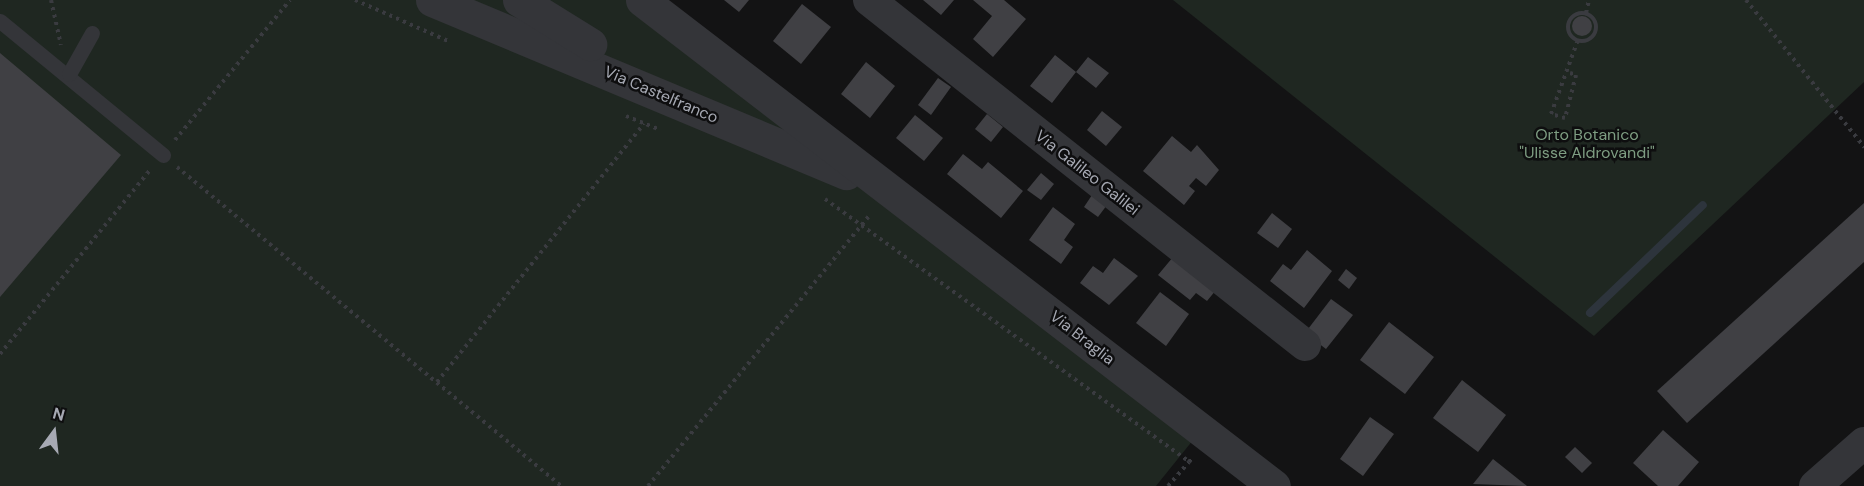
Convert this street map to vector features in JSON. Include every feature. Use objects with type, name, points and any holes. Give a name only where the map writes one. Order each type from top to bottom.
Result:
[{"type":"street","name":"Via Castelfranco","points":[[432,0],[889,192]]},
{"type":"street","name":"Via Braglia","points":[[519,0],[606,52],[790,131],[889,192]]},
{"type":"street","name":"Via Braglia","points":[[642,0],[1274,486]]},
{"type":"street","name":"Via Galileo Galilei","points":[[869,0],[1305,345]]},
{"type":"street","points":[[1815,486],[1864,443]]},
{"type":"lane","points":[[0,21],[69,74],[163,155]]},
{"type":"lane","points":[[69,74],[92,33]]},
{"type":"path","points":[[51,0],[69,74]]},
{"type":"path","points":[[0,354],[290,0]]},
{"type":"path","points":[[355,0],[456,44]]},
{"type":"path","points":[[1578,40],[1592,38],[1598,31],[1586,13],[1589,0]]},
{"type":"path","points":[[1746,0],[1864,147]]},
{"type":"path","points":[[1578,40],[1566,29],[1570,16],[1586,13]]},
{"type":"path","points":[[1570,73],[1578,40]]},
{"type":"path","points":[[1562,71],[1570,73],[1576,75],[1565,118],[1551,114],[1562,71]]},
{"type":"path","points":[[623,115],[666,132]]},
{"type":"path","points":[[436,382],[644,124]]},
{"type":"path","points":[[163,155],[561,486]]},
{"type":"path","points":[[648,486],[889,192]]},
{"type":"path","points":[[818,194],[864,222],[1189,462]]},
{"type":"path","points":[[1168,486],[1199,447]]},
{"type":"green space","points":[[0,0],[650,0],[1206,424],[1156,486],[0,486]]},
{"type":"green space","name":"Orto Botanico \"Ulisse Aldrovandi\"","points":[[1173,0],[1864,0],[1864,82],[1594,336]]},
{"type":"building","points":[[724,0],[749,0],[739,12]]},
{"type":"building","points":[[923,0],[954,0],[941,15]]},
{"type":"building","points":[[973,0],[1004,0],[1026,19],[993,57],[973,39],[992,16]]},
{"type":"building","points":[[802,4],[831,27],[801,64],[773,41]]},
{"type":"building","points":[[1582,16],[1589,19],[1592,26],[1589,33],[1582,36],[1575,33],[1572,26],[1575,19]]},
{"type":"building","points":[[0,53],[121,155],[0,297]]},
{"type":"building","points":[[1055,55],[1076,72],[1052,103],[1030,86]]},
{"type":"building","points":[[1088,57],[1109,73],[1096,88],[1076,72]]},
{"type":"building","points":[[866,62],[895,86],[870,118],[841,94]]},
{"type":"building","points":[[938,78],[951,87],[931,115],[918,105]]},
{"type":"building","points":[[1102,111],[1122,127],[1106,146],[1087,130]]},
{"type":"building","points":[[987,114],[1003,127],[991,142],[975,129]]},
{"type":"building","points":[[915,115],[943,138],[924,161],[896,138]]},
{"type":"building","points":[[1172,136],[1191,152],[1197,145],[1219,170],[1206,186],[1196,178],[1189,186],[1195,191],[1184,205],[1143,171]]},
{"type":"building","points":[[963,154],[982,169],[988,162],[1023,191],[1001,218],[947,174]]},
{"type":"building","points":[[1041,173],[1054,184],[1041,200],[1027,190]]},
{"type":"building","points":[[1092,195],[1107,205],[1098,217],[1084,207]]},
{"type":"building","points":[[1864,203],[1864,262],[1687,423],[1657,391]]},
{"type":"building","points":[[1053,207],[1075,224],[1064,240],[1073,247],[1061,264],[1029,240]]},
{"type":"building","points":[[1272,213],[1292,229],[1278,248],[1257,233]]},
{"type":"building","points":[[1307,250],[1332,271],[1304,308],[1270,281],[1283,264],[1291,270]]},
{"type":"building","points":[[1173,257],[1216,290],[1207,301],[1196,293],[1190,300],[1158,275]]},
{"type":"building","points":[[1114,258],[1138,276],[1109,305],[1080,283],[1093,266],[1103,273]]},
{"type":"building","points":[[1346,269],[1357,278],[1349,289],[1338,280]]},
{"type":"building","points":[[1160,292],[1189,314],[1166,346],[1136,323]]},
{"type":"building","points":[[1331,299],[1353,315],[1326,349],[1305,333]]},
{"type":"building","points":[[1389,322],[1434,357],[1405,394],[1360,360]]},
{"type":"building","points":[[1462,380],[1506,415],[1478,452],[1433,418]]},
{"type":"building","points":[[1370,417],[1394,434],[1363,476],[1340,459]]},
{"type":"building","points":[[1663,430],[1699,462],[1678,486],[1658,486],[1633,463]]},
{"type":"building","points":[[1575,447],[1592,463],[1582,473],[1565,457]]},
{"type":"building","points":[[1493,459],[1527,486],[1473,484]]},
{"type":"waterway","points":[[1590,313],[1703,205]]}]
